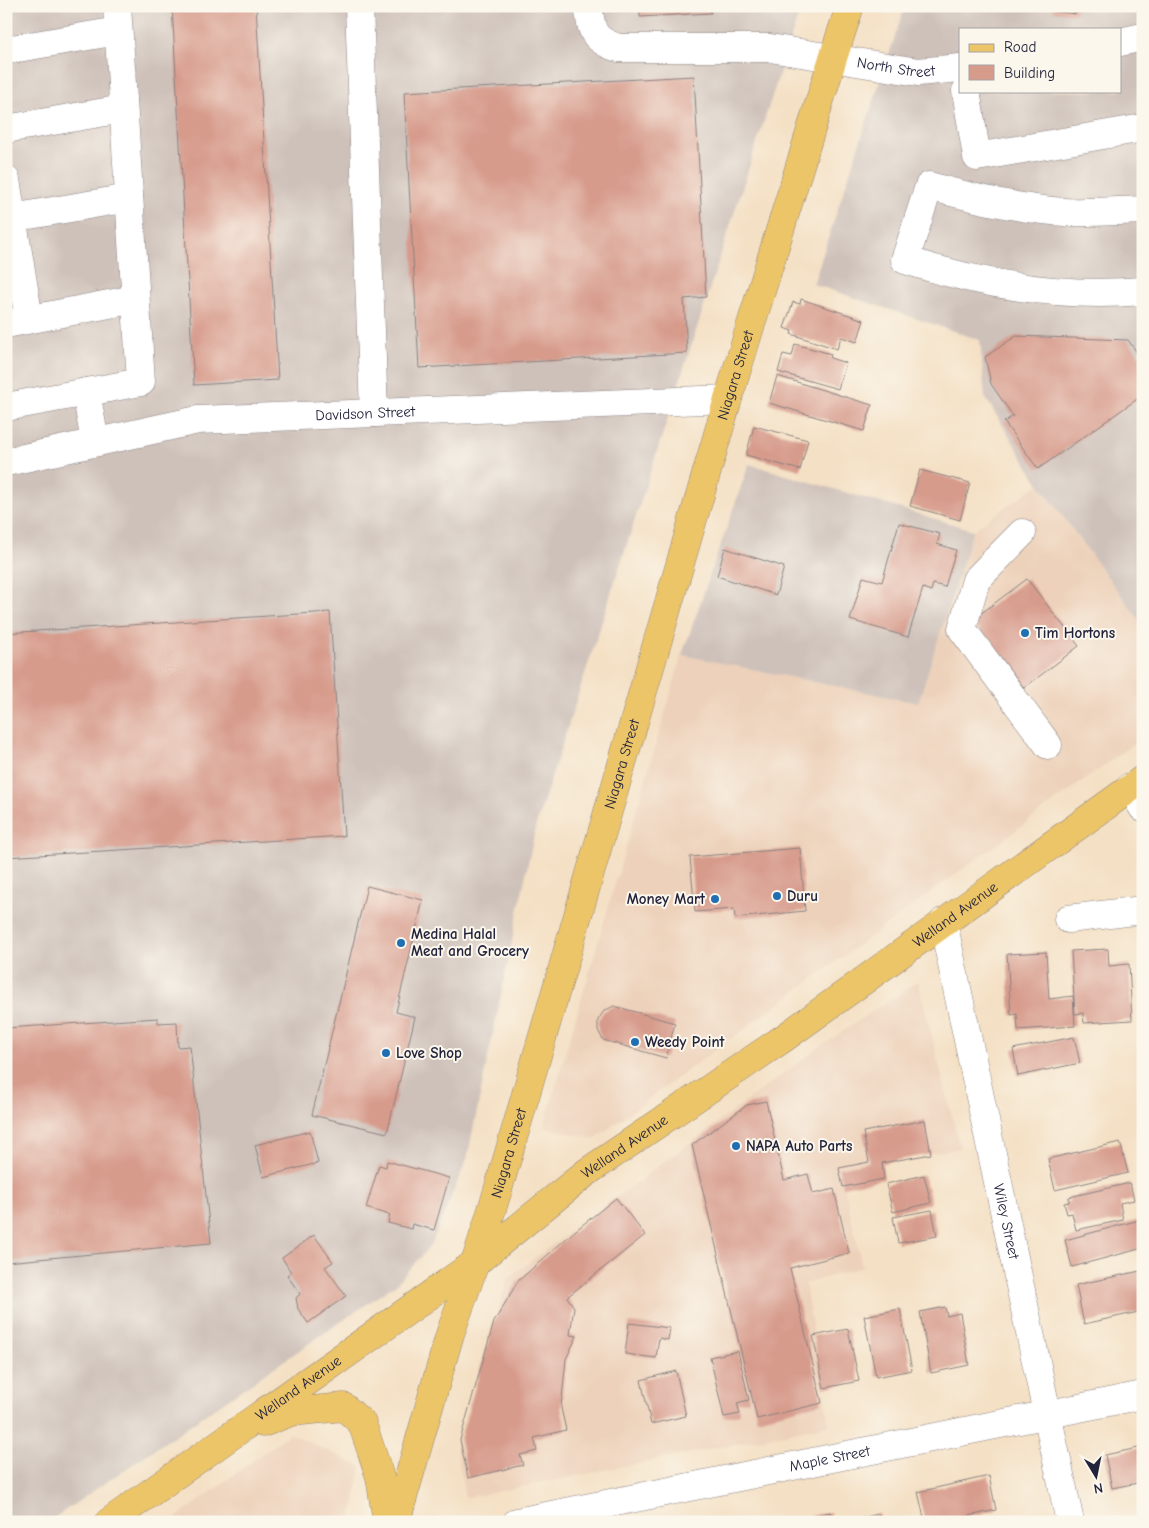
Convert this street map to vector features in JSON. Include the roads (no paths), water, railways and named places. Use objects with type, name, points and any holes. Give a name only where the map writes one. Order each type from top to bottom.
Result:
[{"type":"main road","name":"Niagara Street","points":[[396,1522],[450,1334],[475,1263],[728,399],[850,6]]},
{"type":"main road","name":"Welland Avenue","points":[[109,1522],[475,1263],[587,1172],[784,1038],[943,922],[1139,791]]},
{"type":"main road","points":[[227,1438],[291,1412],[344,1407],[362,1422],[380,1477],[387,1522]]},
{"type":"street","points":[[359,6],[374,413]]},
{"type":"street","name":"North Street","points":[[588,6],[592,32],[606,44],[618,48],[770,48],[918,72],[959,68]]},
{"type":"street","points":[[6,50],[117,19],[141,382],[6,407]]},
{"type":"street","points":[[1122,42],[1143,37]]},
{"type":"street","points":[[966,92],[976,157],[979,198]]},
{"type":"street","points":[[6,129],[123,109]]},
{"type":"street","points":[[976,157],[1143,128]]},
{"type":"street","points":[[6,180],[18,321],[135,299]]},
{"type":"street","points":[[1143,210],[1066,212],[1026,207],[929,186],[905,260],[946,273],[1014,288],[1071,292],[1143,291]]},
{"type":"street","points":[[9,219],[129,198]]},
{"type":"street","points":[[86,392],[95,442]]},
{"type":"street","name":"Davidson Street","points":[[6,462],[198,420],[728,399]]},
{"type":"street","points":[[1022,533],[976,580],[962,630],[1048,745]]},
{"type":"street","points":[[1068,919],[1143,910]]},
{"type":"street","name":"Wiley Street","points":[[943,922],[1070,1522]]},
{"type":"street","name":"Maple Street","points":[[517,1522],[1143,1395]]},
{"type":"place","name":"Tim Hortons","points":[[1025,633]]},
{"type":"place","name":"Duru","points":[[777,896]]},
{"type":"place","name":"Money Mart","points":[[715,899]]},
{"type":"place","name":"Medina Halal Meat and Grocery","points":[[401,943]]},
{"type":"place","name":"Weedy Point","points":[[635,1042]]},
{"type":"place","name":"Love Shop","points":[[386,1053]]},
{"type":"place","name":"NAPA Auto Parts","points":[[736,1146]]}]
